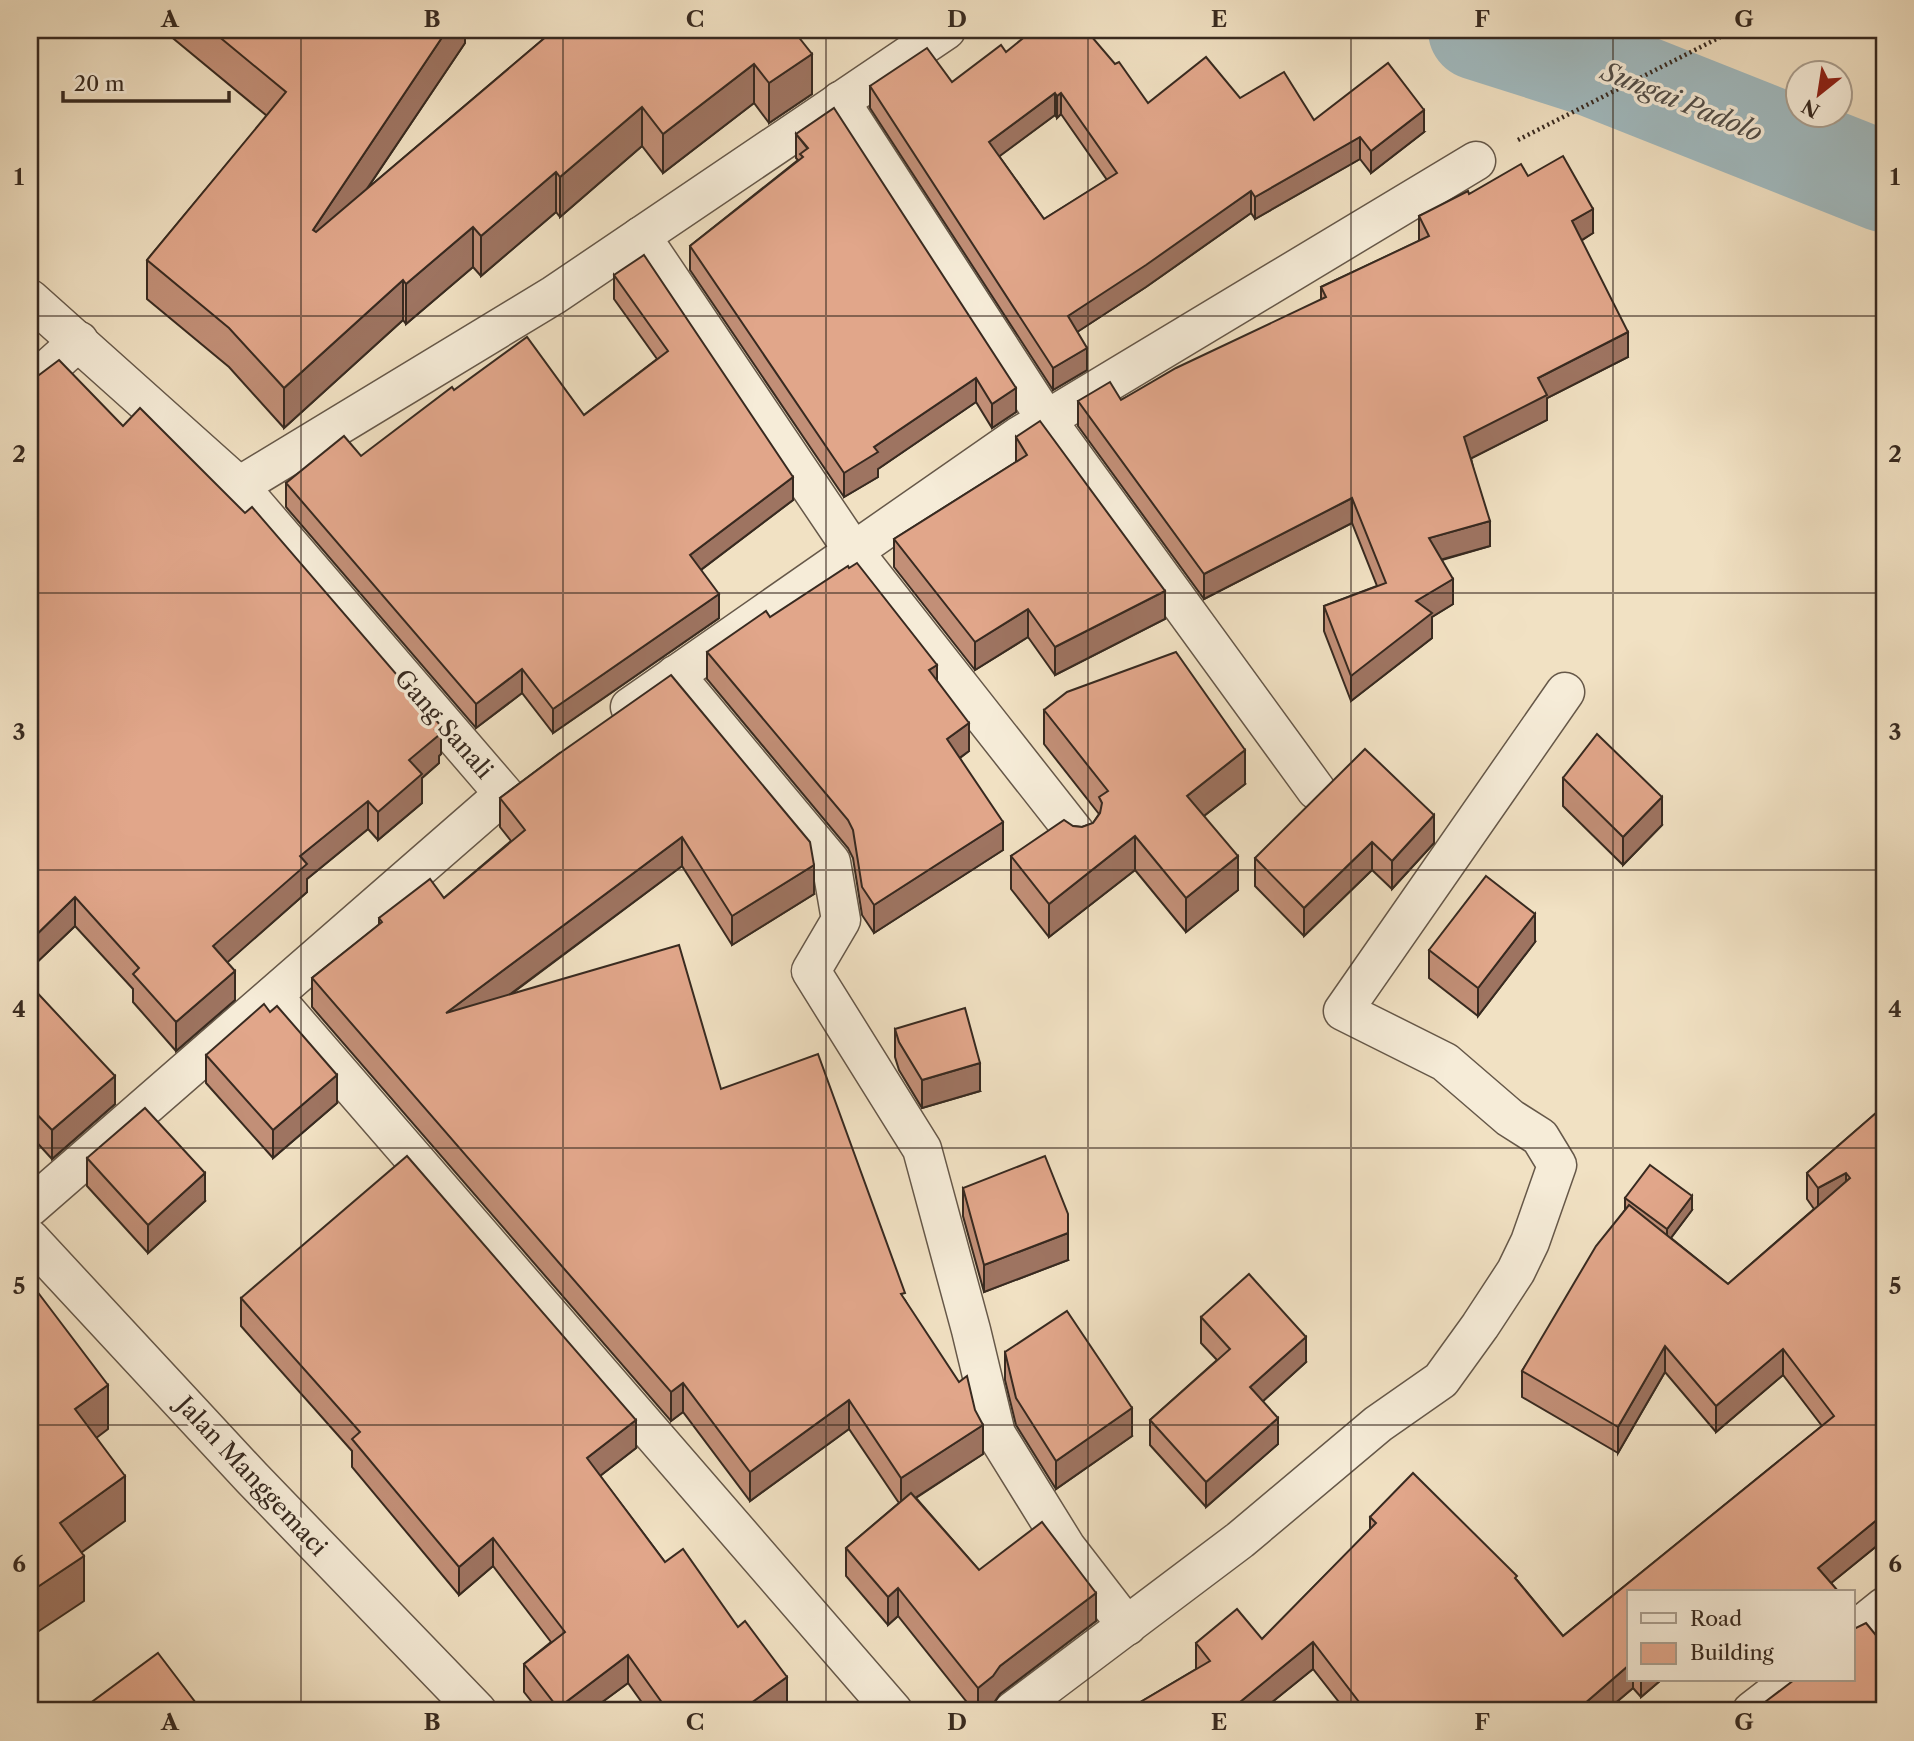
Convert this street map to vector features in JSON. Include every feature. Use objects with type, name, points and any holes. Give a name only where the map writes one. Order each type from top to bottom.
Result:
[{"type":"street","points":[[239,486],[542,302],[946,30]]},
{"type":"street","points":[[840,101],[1046,419],[1316,790]]},
{"type":"street","points":[[607,723],[1019,436],[1476,161]]},
{"type":"street","points":[[641,236],[854,552],[1080,839]]},
{"type":"street","name":"Gang Sanali","points":[[30,299],[239,486],[516,787],[30,1207]]},
{"type":"street","points":[[30,385],[79,341]]},
{"type":"street","points":[[675,675],[831,862],[841,920],[811,971],[922,1149],[996,1434],[1066,1547],[1127,1626]]},
{"type":"street","points":[[1013,1711],[1240,1540],[1378,1424],[1441,1380],[1516,1272],[1557,1165],[1539,1137],[1510,1118],[1445,1062],[1343,1011],[1564,692]]},
{"type":"street","points":[[273,996],[893,1711]]},
{"type":"street","name":"Jalan Manggemaci","points":[[30,1239],[252,1478],[477,1711]]},
{"type":"street","points":[[1752,1711],[1789,1682]]},
{"type":"path","points":[[1476,161],[1734,30]]},
{"type":"building","points":[[211,30],[447,30],[313,230],[316,232],[554,30],[793,30],[812,54],[769,83],[754,64],[663,134],[642,107],[560,177],[556,172],[481,236],[473,227],[406,284],[403,280],[284,388],[229,328],[147,260],[286,92]]},
{"type":"building","points":[[1033,30],[1056,30],[1062,37],[1071,30],[1086,30],[1115,64],[1119,62],[1148,103],[1206,57],[1240,98],[1284,72],[1314,120],[1388,63],[1424,110],[1371,151],[1360,137],[1255,197],[1251,191],[1068,316],[1087,348],[1053,368],[870,86],[927,48],[952,82],[1001,45],[1006,52]],"holes":[[[1055,93],[1057,96],[1061,93],[1117,173],[1044,219],[989,142]]]},
{"type":"building","points":[[834,108],[1016,388],[992,404],[976,378],[874,447],[878,452],[844,473],[690,246],[803,157],[800,154],[808,148],[796,134]]},
{"type":"building","points":[[1563,156],[1593,209],[1572,221],[1628,332],[1538,378],[1547,395],[1464,437],[1490,521],[1429,538],[1453,579],[1416,601],[1432,613],[1351,676],[1324,606],[1386,583],[1352,498],[1204,574],[1078,401],[1110,382],[1121,400],[1176,368],[1326,297],[1321,287],[1429,236],[1419,216],[1468,191],[1469,194],[1521,164],[1528,176]]},
{"type":"building","points":[[644,255],[793,477],[690,555],[719,594],[553,709],[522,669],[476,704],[286,483],[344,436],[361,456],[452,387],[454,390],[527,337],[584,415],[668,351],[614,275]]},
{"type":"building","points":[[30,313],[37,321],[30,328]]},
{"type":"building","points":[[59,360],[123,426],[140,408],[245,513],[252,507],[441,726],[435,730],[439,735],[409,760],[422,774],[378,812],[368,801],[300,856],[307,864],[213,946],[235,971],[176,1022],[133,974],[139,968],[75,897],[30,941],[30,378],[35,378]]},
{"type":"building","points":[[1040,421],[1165,591],[1055,647],[1028,609],[975,642],[894,539],[1027,455],[1016,437]]},
{"type":"building","points":[[857,563],[937,665],[929,670],[969,723],[947,739],[1003,822],[874,905],[862,887],[853,830],[848,820],[707,652],[766,611],[770,617],[848,566],[849,568]]},
{"type":"building","points":[[1176,652],[1245,750],[1187,796],[1238,856],[1186,898],[1135,836],[1049,904],[1011,856],[1064,820],[1073,826],[1082,827],[1093,823],[1100,813],[1102,803],[1099,797],[1108,791],[1044,710],[1067,692]]},
{"type":"building","points":[[671,675],[810,842],[814,865],[732,916],[682,837],[446,1013],[679,945],[721,1089],[818,1054],[905,1293],[901,1294],[959,1382],[967,1376],[975,1410],[983,1425],[901,1478],[849,1400],[750,1472],[683,1383],[671,1392],[312,978],[382,922],[379,918],[430,879],[444,898],[525,830],[500,798]]},
{"type":"building","points":[[1597,734],[1662,797],[1623,837],[1563,778]]},
{"type":"building","points":[[1365,749],[1434,815],[1392,861],[1372,842],[1304,908],[1255,858]]},
{"type":"building","points":[[1486,876],[1535,914],[1478,988],[1429,950]]},
{"type":"building","points":[[30,985],[115,1076],[52,1130],[30,1107]]},
{"type":"building","points":[[264,1004],[270,1012],[277,1006],[337,1075],[273,1130],[206,1055]]},
{"type":"building","points":[[965,1008],[980,1063],[922,1080],[899,1042],[895,1029]]},
{"type":"building","points":[[1884,1106],[1884,1360],[1881,1362],[1884,1370],[1884,1514],[1818,1568],[1837,1590],[1627,1590],[1627,1667],[1576,1711],[1366,1711],[1313,1642],[1229,1711],[1135,1711],[1132,1707],[1210,1661],[1196,1643],[1237,1609],[1262,1639],[1376,1523],[1370,1517],[1413,1473],[1517,1576],[1515,1578],[1563,1636],[1834,1416],[1783,1349],[1716,1406],[1665,1346],[1618,1427],[1522,1371],[1596,1246],[1629,1205],[1728,1284],[1850,1178],[1846,1173],[1818,1188],[1807,1173]]},
{"type":"building","points":[[145,1108],[205,1173],[148,1225],[87,1158]]},
{"type":"building","points":[[407,1156],[636,1420],[587,1458],[665,1562],[683,1549],[738,1627],[745,1621],[787,1677],[740,1711],[668,1711],[628,1655],[558,1708],[524,1664],[565,1632],[493,1538],[459,1567],[352,1439],[360,1432],[241,1298]]},
{"type":"building","points":[[1045,1156],[1068,1214],[1068,1233],[984,1265],[963,1188]]},
{"type":"building","points":[[1650,1165],[1692,1196],[1667,1229],[1625,1198]]},
{"type":"building","points":[[1249,1274],[1306,1337],[1250,1387],[1278,1418],[1206,1482],[1150,1420],[1230,1349],[1201,1317]]},
{"type":"building","points":[[30,1282],[108,1385],[75,1409],[125,1476],[60,1523],[84,1556],[30,1592]]},
{"type":"building","points":[[1067,1311],[1132,1408],[1056,1461],[1016,1398],[1005,1352]]},
{"type":"building","points":[[911,1493],[979,1570],[1042,1522],[1096,1593],[1000,1666],[993,1676],[978,1688],[898,1588],[888,1597],[846,1548]]},
{"type":"building","points":[[1866,1623],[1884,1645],[1884,1711],[1744,1711],[1750,1706],[1765,1702],[1791,1682],[1854,1682],[1854,1627]]},
{"type":"building","points":[[158,1653],[202,1711],[88,1711],[85,1707]]},
{"type":"waterway","name":"Sungai Padolo","points":[[1478,30],[1594,67],[1884,182]]}]
